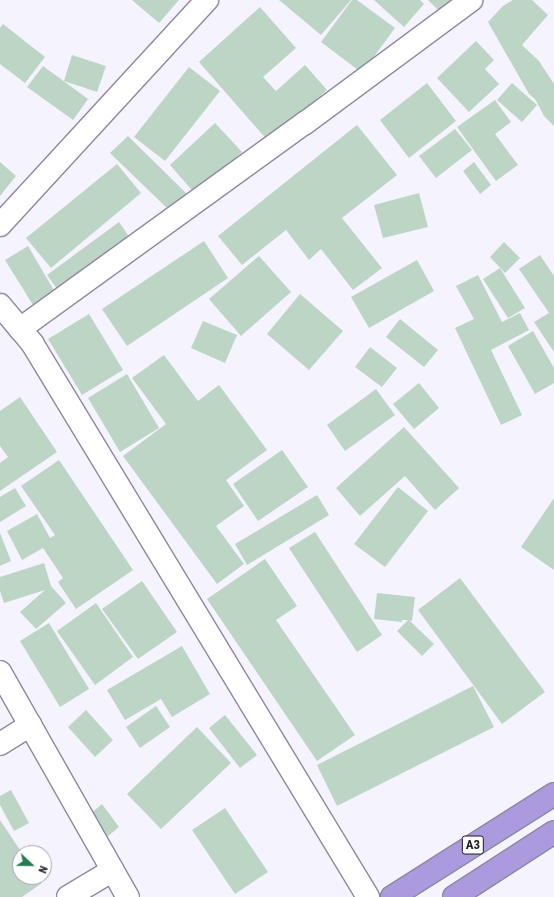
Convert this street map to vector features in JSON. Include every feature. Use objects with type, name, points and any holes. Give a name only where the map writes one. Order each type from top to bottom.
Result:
[{"type":"highway","name":"A3","points":[[392,897],[554,794]]},
{"type":"highway","name":"A3","points":[[454,897],[554,832]]},
{"type":"street","points":[[0,225],[207,0]]},
{"type":"street","points":[[20,330],[305,123],[471,0]]},
{"type":"street","points":[[0,305],[32,343],[368,897]]},
{"type":"street","points":[[0,672],[128,897]]},
{"type":"street","points":[[0,744],[30,725]]},
{"type":"street","points":[[68,897],[113,870]]},
{"type":"building","points":[[132,0],[179,0],[159,23]]},
{"type":"building","points":[[279,0],[351,0],[321,35]]},
{"type":"building","points":[[352,0],[357,0],[395,28],[362,73],[321,42]]},
{"type":"building","points":[[374,0],[420,0],[424,4],[404,27]]},
{"type":"building","points":[[428,0],[463,0],[446,18]]},
{"type":"building","points":[[513,0],[532,0],[548,15],[522,45],[539,61],[554,84],[554,126],[544,116],[535,99],[529,94],[488,22],[503,6]]},
{"type":"building","points":[[260,7],[296,48],[263,77],[276,91],[305,65],[327,90],[269,142],[199,62]]},
{"type":"building","points":[[3,24],[45,57],[25,83],[0,64],[0,28]]},
{"type":"building","points":[[476,41],[494,60],[485,69],[499,84],[469,112],[437,78]]},
{"type":"building","points":[[72,55],[106,66],[97,92],[64,81]]},
{"type":"building","points":[[43,66],[88,99],[73,120],[27,87]]},
{"type":"building","points":[[189,67],[220,91],[165,161],[134,137]]},
{"type":"building","points":[[427,83],[456,121],[409,158],[380,120]]},
{"type":"building","points":[[512,83],[537,105],[522,122],[497,100]]},
{"type":"building","points":[[495,100],[511,122],[495,134],[518,165],[496,181],[457,127]]},
{"type":"building","points":[[215,123],[242,152],[196,195],[170,165]]},
{"type":"building","points":[[357,125],[397,175],[342,218],[382,268],[353,290],[321,249],[309,260],[286,230],[242,265],[218,236]]},
{"type":"building","points":[[455,129],[472,150],[436,178],[419,156]]},
{"type":"building","points":[[128,136],[188,195],[171,212],[110,153]]},
{"type":"building","points":[[0,162],[16,176],[0,196]]},
{"type":"building","points":[[474,162],[491,185],[480,194],[463,171]]},
{"type":"building","points":[[117,164],[141,193],[51,268],[26,238]]},
{"type":"building","points":[[419,193],[428,227],[383,238],[374,205]]},
{"type":"building","points":[[119,222],[135,245],[63,297],[47,275]]},
{"type":"building","points":[[204,241],[228,278],[127,346],[102,309]]},
{"type":"building","points":[[504,242],[520,258],[505,273],[490,257]]},
{"type":"building","points":[[28,246],[55,292],[33,305],[5,260]]},
{"type":"building","points":[[540,255],[554,276],[554,352],[534,322],[549,313],[519,269]]},
{"type":"building","points":[[259,256],[291,292],[241,336],[209,299]]},
{"type":"building","points":[[417,260],[434,291],[369,328],[351,297]]},
{"type":"building","points":[[500,268],[525,308],[508,318],[483,279]]},
{"type":"building","points":[[478,275],[502,322],[520,313],[529,330],[491,350],[522,415],[501,425],[455,328],[474,319],[456,286]]},
{"type":"building","points":[[300,294],[343,331],[309,370],[267,334]]},
{"type":"building","points":[[89,314],[123,370],[82,395],[48,339]]},
{"type":"building","points":[[400,319],[438,350],[424,367],[386,337]]},
{"type":"building","points":[[203,321],[237,335],[225,363],[191,348]]},
{"type":"building","points":[[533,331],[554,368],[554,383],[535,394],[508,346]]},
{"type":"building","points":[[370,347],[397,368],[382,387],[355,367]]},
{"type":"building","points":[[164,355],[198,401],[219,385],[267,450],[226,480],[244,506],[216,526],[244,564],[217,584],[123,456],[166,424],[132,378]]},
{"type":"building","points":[[127,374],[159,428],[120,452],[88,398]]},
{"type":"building","points":[[419,383],[439,408],[414,429],[393,404]]},
{"type":"building","points":[[376,389],[395,415],[345,451],[327,425]]},
{"type":"building","points":[[20,397],[57,452],[0,491],[0,463],[8,457],[0,446],[0,411]]},
{"type":"building","points":[[404,427],[459,488],[435,510],[405,476],[360,516],[336,488]]},
{"type":"building","points":[[282,450],[308,487],[258,521],[233,484]]},
{"type":"building","points":[[59,460],[133,570],[76,609],[58,582],[63,578],[43,548],[22,560],[7,531],[37,514],[50,538],[55,535],[21,486]]},
{"type":"building","points":[[398,487],[428,511],[385,567],[354,544]]},
{"type":"building","points":[[15,488],[26,506],[0,522],[0,497]]},
{"type":"building","points":[[317,495],[329,515],[247,565],[235,544]]},
{"type":"building","points":[[554,498],[554,570],[521,547]]},
{"type":"building","points":[[315,532],[382,635],[357,652],[289,548]]},
{"type":"building","points":[[0,533],[11,561],[0,566]]},
{"type":"building","points":[[265,559],[297,606],[276,620],[355,735],[317,761],[207,599]]},
{"type":"building","points":[[44,563],[51,586],[66,603],[36,629],[20,612],[45,590],[4,603],[0,591],[0,577]]},
{"type":"building","points":[[460,578],[545,692],[502,724],[418,610]]},
{"type":"building","points":[[142,581],[177,632],[138,659],[102,609]]},
{"type":"building","points":[[377,593],[415,597],[412,621],[409,620],[434,644],[422,656],[397,631],[408,620],[402,620],[402,622],[374,619]]},
{"type":"building","points":[[96,603],[133,657],[95,685],[57,631]]},
{"type":"building","points":[[49,623],[89,689],[60,707],[20,641]]},
{"type":"building","points":[[182,646],[210,694],[172,717],[161,699],[125,720],[107,690]]},
{"type":"building","points":[[473,686],[494,727],[337,806],[317,765]]},
{"type":"building","points":[[156,706],[170,727],[140,748],[126,727]]},
{"type":"building","points":[[86,710],[113,740],[95,757],[68,727]]},
{"type":"building","points":[[225,715],[257,755],[240,768],[209,728]]},
{"type":"building","points":[[197,727],[231,763],[161,829],[127,794]]},
{"type":"building","points":[[11,790],[29,823],[14,831],[0,805],[0,796]]},
{"type":"building","points":[[102,804],[119,827],[107,837],[90,814]]},
{"type":"building","points":[[225,808],[268,872],[235,894],[192,830]]},
{"type":"building","points":[[0,820],[17,845],[12,845],[12,885],[39,885],[22,897],[0,897]]}]
